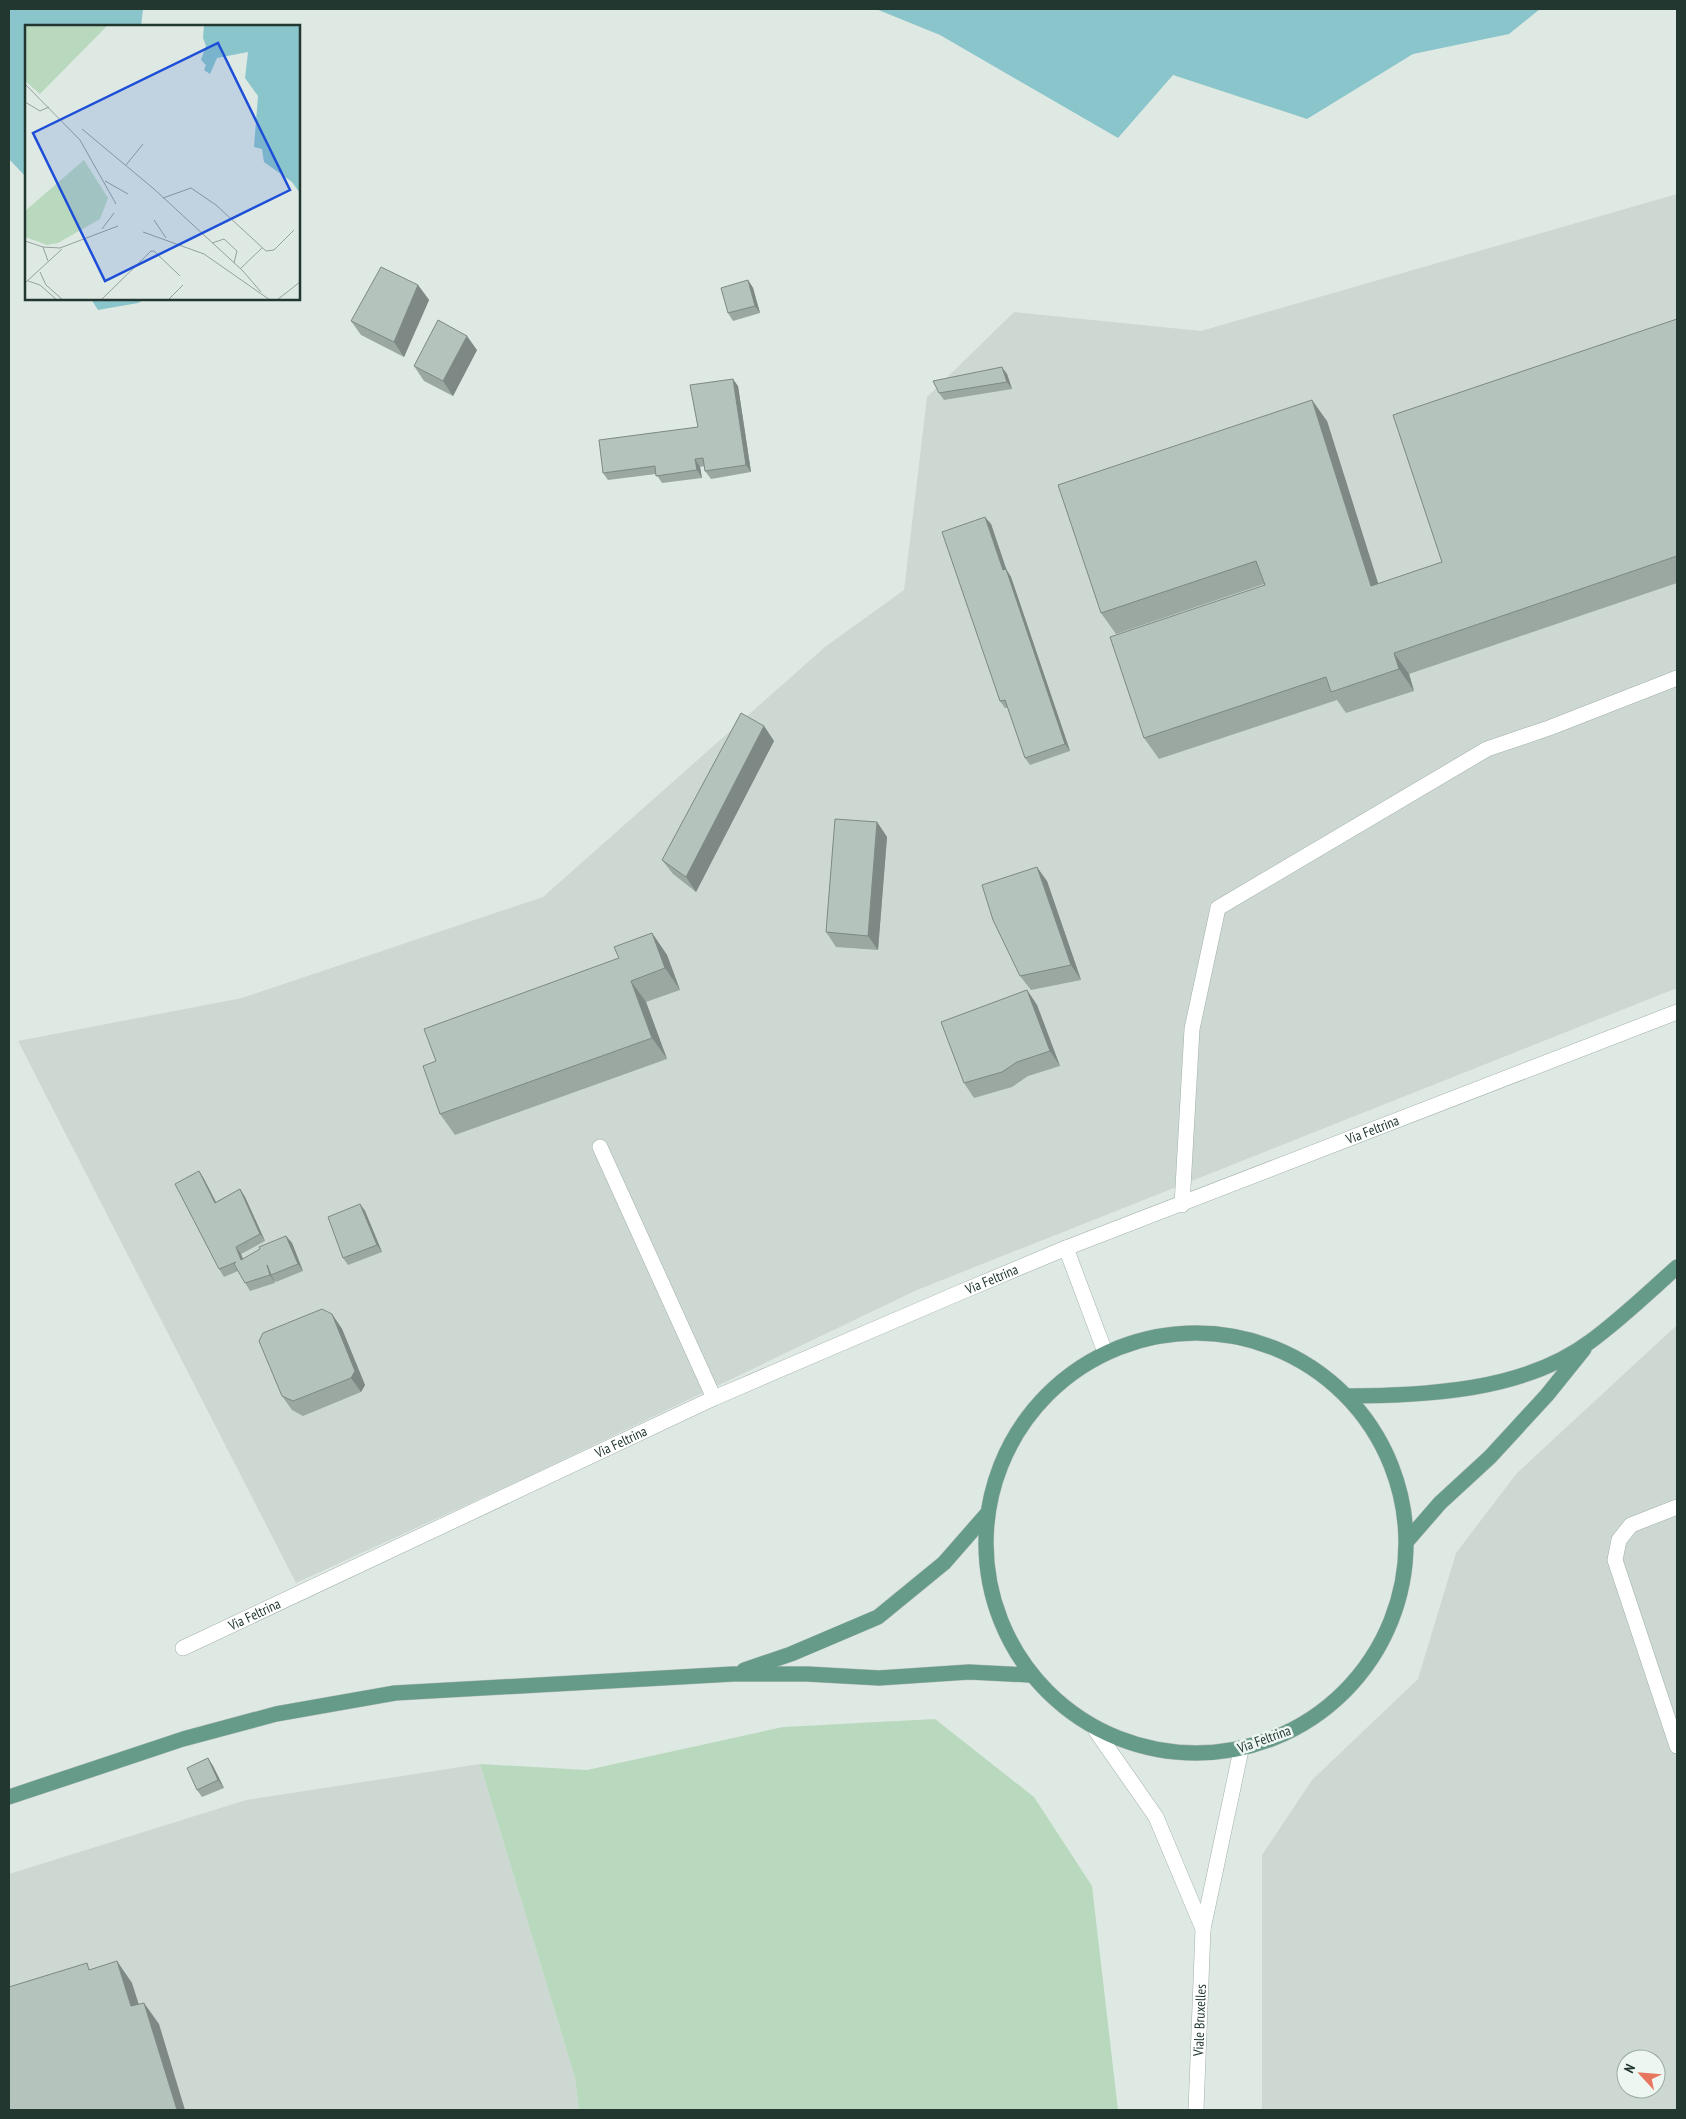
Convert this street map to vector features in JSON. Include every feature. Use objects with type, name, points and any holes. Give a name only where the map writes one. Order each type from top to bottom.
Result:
[{"type":"main road","points":[[1407,1541],[1440,1503],[1490,1457],[1547,1396],[1590,1342],[1677,1267]]},
{"type":"main road","name":"Via Feltrina","points":[[1168,1334],[1233,1335],[1294,1356],[1346,1396],[1378,1439],[1399,1488],[1407,1541],[1395,1612],[1361,1675],[1308,1723],[1241,1750],[1167,1754],[1096,1731],[1029,1675],[991,1600],[986,1515],[1000,1464],[1025,1419],[1061,1381],[1105,1352],[1168,1334]]},
{"type":"main road","points":[[1346,1396],[1391,1395],[1471,1388],[1544,1368],[1590,1342]]},
{"type":"main road","name":"Via Feltrina","points":[[733,1674],[791,1654],[878,1617],[944,1563],[986,1515]]},
{"type":"main road","name":"Via Feltrina","points":[[9,1797],[192,1736],[276,1714],[395,1693],[733,1674],[807,1674],[879,1678],[969,1672],[1029,1675]]},
{"type":"street","points":[[1182,1205],[1192,1029],[1218,908],[1487,749],[1549,728],[1677,678]]},
{"type":"street","name":"Via Feltrina","points":[[183,1648],[714,1398],[1066,1248],[1182,1205],[1677,1012]]},
{"type":"street","points":[[600,1147],[714,1398]]},
{"type":"street","points":[[1066,1248],[1105,1352]]},
{"type":"street","points":[[1677,1507],[1631,1525],[1619,1540],[1615,1560],[1677,1746]]},
{"type":"street","points":[[1096,1731],[1156,1816],[1203,1929]]},
{"type":"street","name":"Viale Bruxelles","points":[[1196,2110],[1203,1929],[1241,1750]]},
{"type":"shaded area","points":[[1677,194],[1677,988],[917,1290],[523,1479],[296,1583],[18,1041],[242,998],[543,897],[825,647],[904,590],[927,397],[1014,312],[1201,331]]},
{"type":"shaded area","points":[[1677,1325],[1677,2110],[1262,2110],[1262,1855],[1312,1780],[1418,1679],[1456,1553],[1517,1473]]},
{"type":"shaded area","points":[[480,1764],[575,2078],[579,2110],[9,2110],[9,1874],[246,1800]]},
{"type":"green space","points":[[935,1719],[1034,1797],[1092,1886],[1118,2110],[579,2110],[575,2078],[480,1764],[587,1770],[783,1727]]},
{"type":"water","points":[[9,9],[143,9],[141,25],[25,25],[25,176],[9,159]]},
{"type":"water","points":[[876,9],[1540,9],[1509,34],[1413,54],[1307,119],[1173,75],[1118,138],[940,35]]},
{"type":"water","points":[[92,300],[143,300],[138,303],[98,310]]},
{"type":"building","points":[[381,267],[418,285],[394,342],[351,321]]},
{"type":"building","points":[[748,280],[755,306],[728,313],[721,288]]},
{"type":"building","points":[[1677,319],[1677,556],[1394,653],[1399,669],[1331,692],[1326,677],[1144,738],[1110,637],[1265,585],[1256,561],[1101,613],[1058,485],[1312,400],[1371,586],[1442,562],[1393,415]]},
{"type":"building","points":[[438,320],[467,336],[443,381],[414,366]]},
{"type":"building","points":[[1002,367],[1007,382],[939,393],[933,381]]},
{"type":"building","points":[[733,379],[746,465],[705,471],[703,458],[695,459],[697,470],[656,476],[655,466],[603,473],[599,440],[698,427],[690,385]]},
{"type":"building","points":[[985,517],[1003,570],[1006,569],[1065,744],[1025,758],[1005,700],[1000,701],[942,532]]},
{"type":"building","points":[[741,713],[764,726],[686,877],[662,860]]},
{"type":"building","points":[[835,819],[877,822],[868,936],[826,932]]},
{"type":"building","points":[[1037,867],[1071,965],[1020,976],[993,920],[982,885]]},
{"type":"building","points":[[652,933],[665,968],[631,981],[652,1038],[440,1114],[423,1066],[436,1061],[424,1029],[619,958],[614,947]]},
{"type":"building","points":[[1027,990],[1050,1051],[1017,1062],[1002,1072],[964,1083],[941,1022]]},
{"type":"building","points":[[199,1171],[215,1203],[240,1189],[260,1234],[236,1247],[241,1260],[260,1249],[259,1247],[286,1236],[298,1264],[271,1275],[267,1265],[270,1275],[245,1283],[234,1264],[236,1262],[219,1269],[175,1184]]},
{"type":"building","points":[[360,1204],[377,1245],[343,1258],[328,1217]]},
{"type":"building","points":[[322,1309],[332,1314],[355,1371],[351,1378],[293,1401],[282,1396],[259,1341],[263,1333]]},
{"type":"building","points":[[208,1758],[218,1780],[197,1790],[187,1768]]},
{"type":"building","points":[[117,1961],[131,2006],[144,2003],[177,2110],[9,2110],[9,1987],[87,1963],[89,1970]]}]
